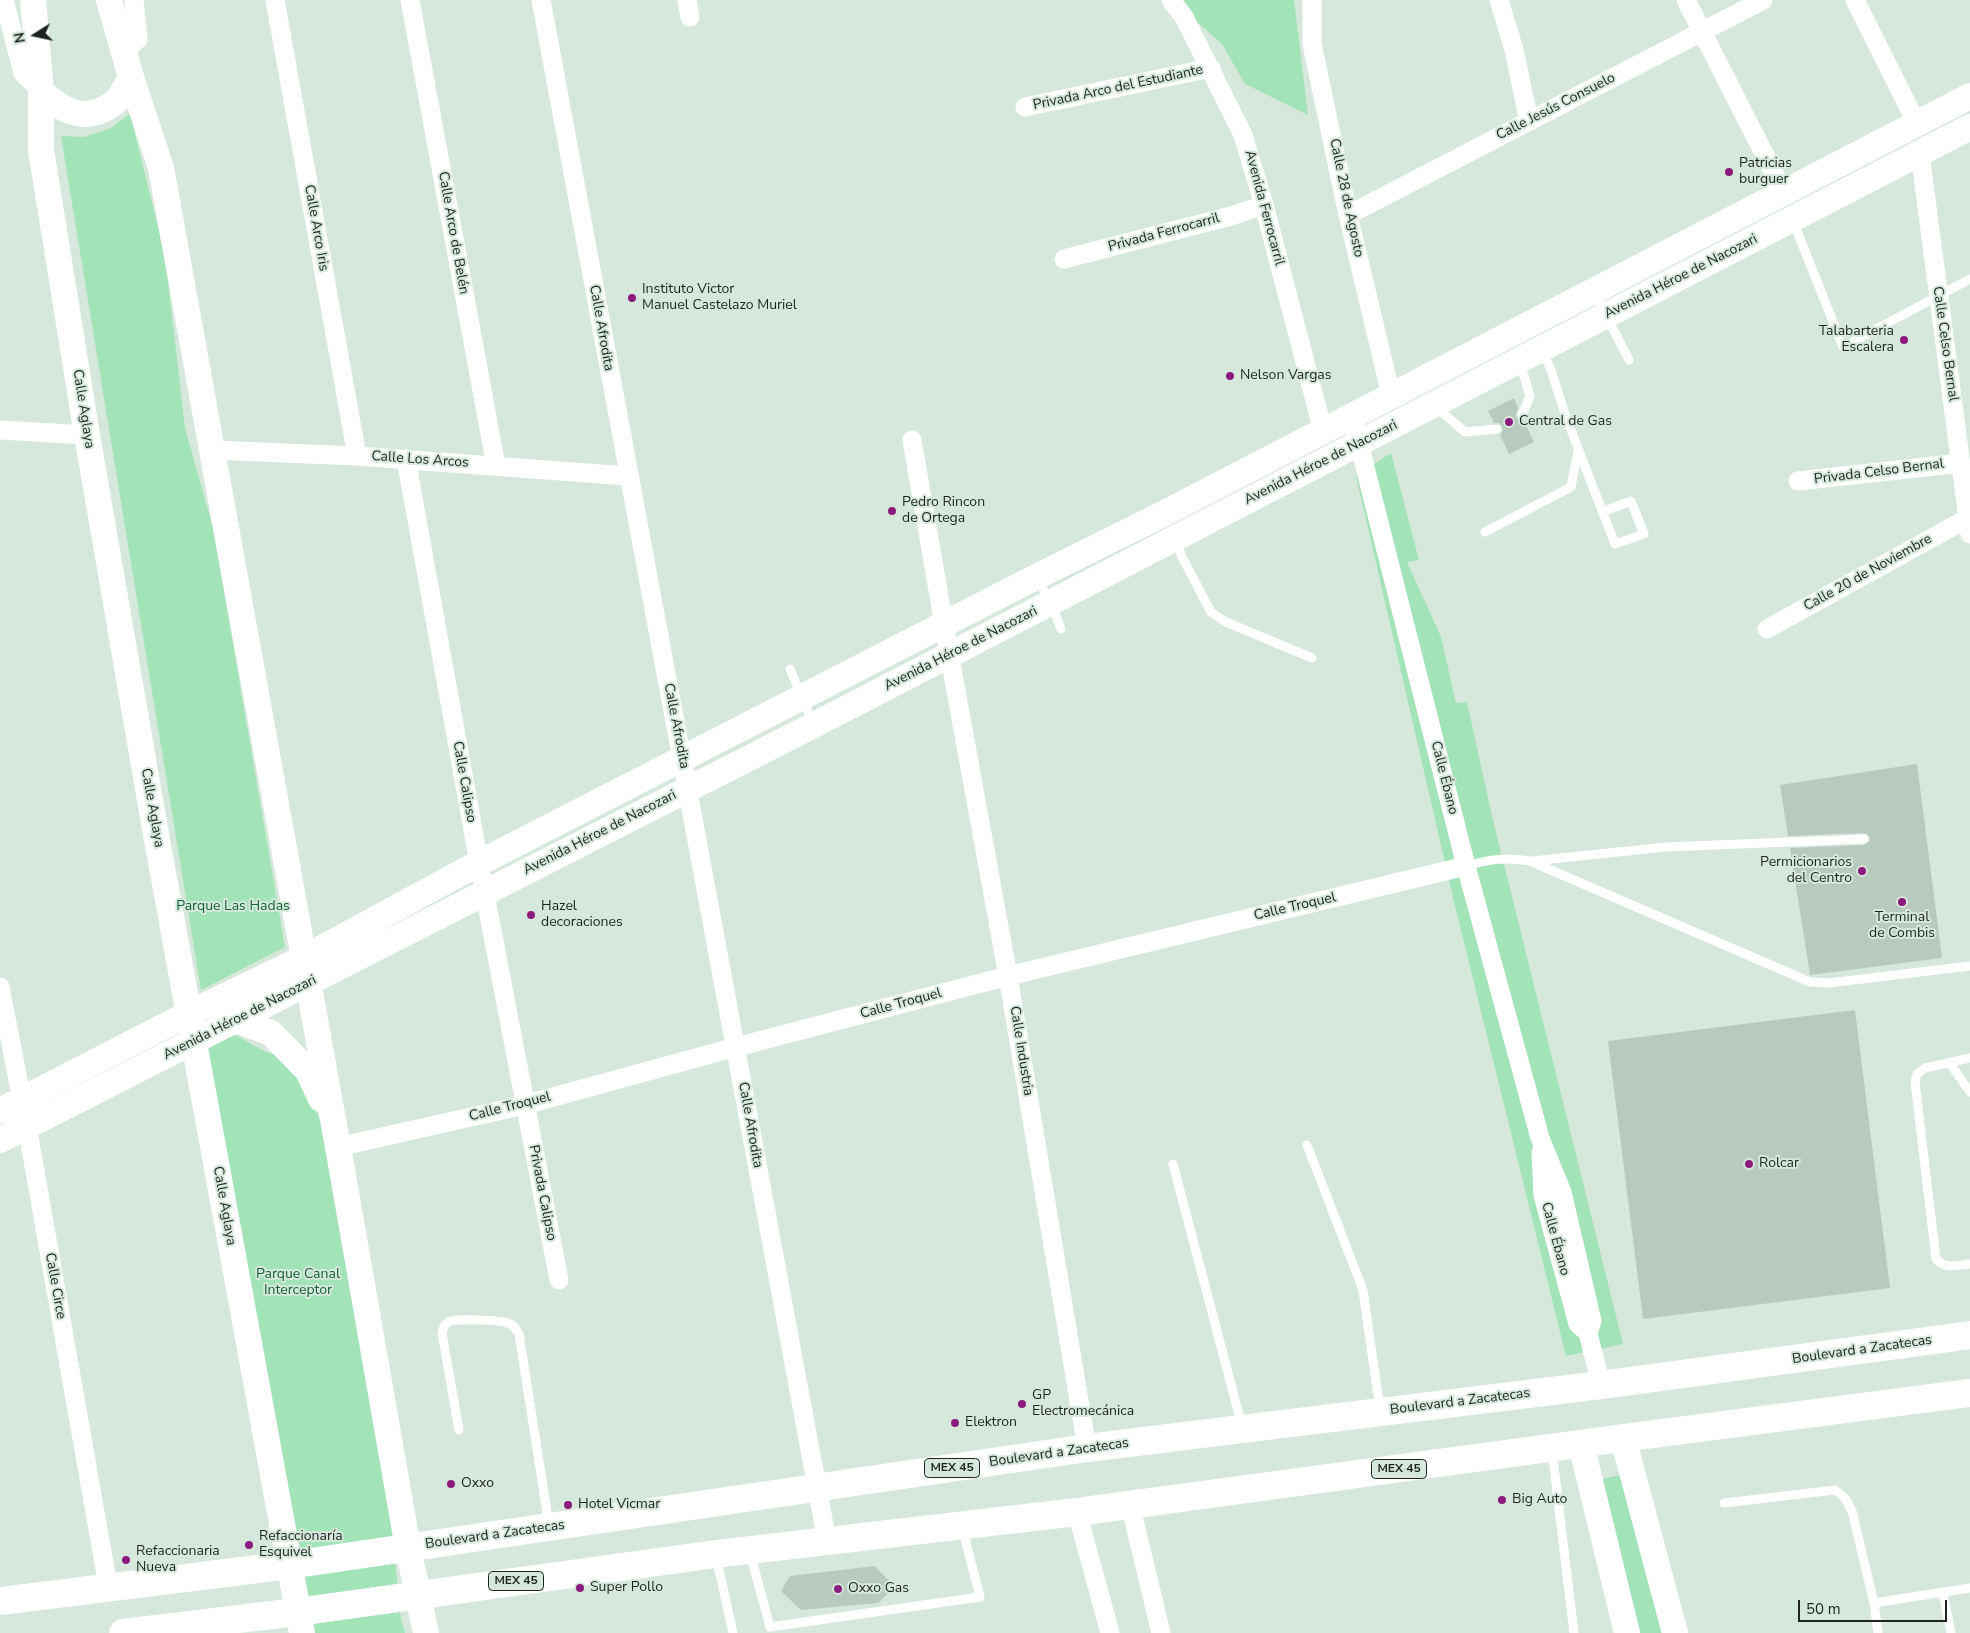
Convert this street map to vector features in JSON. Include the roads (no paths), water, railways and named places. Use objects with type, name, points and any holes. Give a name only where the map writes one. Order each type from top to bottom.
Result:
[{"type":"main road","points":[[115,0],[124,51],[131,77],[162,168],[408,1548],[426,1633]]},
{"type":"main road","name":"Calle Aglaya","points":[[36,3],[42,150],[87,435],[155,829],[300,1622]]},
{"type":"main road","points":[[41,91],[55,104],[74,114],[95,114],[115,102],[131,77]]},
{"type":"main road","name":"Avenida Héroe de Nacozari","points":[[0,1140],[1051,603],[1169,526],[1323,431],[1970,96]]},
{"type":"main road","name":"Avenida Héroe de Nacozari","points":[[11,1105],[190,1013],[304,958],[479,863],[1036,577],[1169,526],[1359,444],[1970,127]]},
{"type":"main road","points":[[190,1013],[236,1020],[271,1033],[308,1070],[336,1138]]},
{"type":"main road","name":"Boulevard a Zacatecas","points":[[0,1601],[108,1586],[290,1565],[1087,1448],[1601,1385],[1970,1335]]},
{"type":"main road","name":"MEX 45","points":[[123,1633],[300,1622],[418,1595],[716,1554],[1077,1512],[1970,1393]]},
{"type":"main road","points":[[1623,1438],[1675,1633]]},
{"type":"main road","points":[[1581,1444],[1627,1633]]},
{"type":"street","points":[[4,0],[23,73],[41,91]]},
{"type":"street","name":"Calle Arco Iris","points":[[275,0],[357,456]]},
{"type":"street","name":"Calle Arco de Belén","points":[[410,0],[496,466]]},
{"type":"street","name":"Calle Afrodita","points":[[541,0],[827,1541]]},
{"type":"street","name":"Avenida Ferrocarril","points":[[1170,0],[1184,17],[1243,135],[1264,205],[1323,431]]},
{"type":"street","name":"Calle 28 de Agosto","points":[[1312,0],[1312,44],[1348,214],[1391,395]]},
{"type":"street","points":[[1499,0],[1514,50],[1527,112]]},
{"type":"street","points":[[1686,0],[1784,193]]},
{"type":"street","name":"Calle Jesús Consuelo","points":[[1348,214],[1527,112],[1702,32],[1763,0]]},
{"type":"street","points":[[1855,0],[1917,124]]},
{"type":"street","name":"Privada Arco del Estudiante","points":[[1025,107],[1211,68]]},
{"type":"street","name":"Calle Celso Bernal","points":[[1920,154],[1969,523]]},
{"type":"street","name":"Privada Ferrocarril","points":[[1064,259],[1231,216],[1264,205]]},
{"type":"street","name":"Calle Ébano","points":[[1352,416],[1466,866],[1540,1138],[1543,1195],[1578,1324],[1588,1333],[1601,1385]]},
{"type":"street","points":[[0,430],[87,435]]},
{"type":"street","name":"Calle Industria","points":[[912,440],[1008,976],[1087,1448]]},
{"type":"street","name":"Calle Los Arcos","points":[[212,450],[406,459],[628,476]]},
{"type":"street","name":"Calle Calipso","points":[[406,459],[524,1105]]},
{"type":"street","name":"Privada Celso Bernal","points":[[1798,481],[1961,463]]},
{"type":"street","name":"Calle 20 de Noviembre","points":[[1767,629],[1969,523]]},
{"type":"street","name":"Calle Troquel","points":[[336,1138],[524,1105],[1008,976],[1466,866]]},
{"type":"street","name":"Calle Circe","points":[[0,987],[11,1105],[27,1126],[108,1586]]},
{"type":"street","name":"Privada Calipso","points":[[524,1105],[559,1280]]},
{"type":"street","points":[[1130,1504],[1161,1633]]},
{"type":"street","points":[[1077,1512],[1110,1633]]},
{"type":"lane","points":[[1793,220],[1843,347],[1938,294],[1970,279]]},
{"type":"lane","points":[[1594,292],[1628,360]]},
{"type":"lane","points":[[1522,415],[1530,396],[1530,355]]},
{"type":"lane","points":[[1530,355],[1550,367],[1578,451],[1602,512],[1615,544],[1644,534],[1631,500],[1602,512]]},
{"type":"lane","points":[[1434,405],[1465,432],[1497,429]]},
{"type":"lane","points":[[1485,532],[1571,487],[1578,451]]},
{"type":"lane","points":[[1169,526],[1181,555],[1211,612],[1226,622],[1312,658]]},
{"type":"lane","points":[[1036,577],[1051,603],[1061,628]]},
{"type":"lane","points":[[790,669],[814,725]]},
{"type":"lane","points":[[1466,866],[1489,860],[1509,858],[1530,861],[1666,847],[1864,839]]},
{"type":"lane","points":[[1530,861],[1810,982],[1829,983],[1970,966]]},
{"type":"lane","points":[[1970,1058],[1925,1068],[1917,1074],[1914,1082],[1936,1259],[1941,1264],[1948,1266],[1970,1264]]},
{"type":"lane","points":[[1949,1062],[1970,1092]]},
{"type":"lane","points":[[1307,1145],[1363,1290],[1380,1412]]},
{"type":"lane","points":[[1173,1164],[1243,1429]]},
{"type":"lane","points":[[458,1430],[442,1333],[444,1326],[448,1322],[460,1320],[507,1322],[514,1326],[519,1334],[549,1527]]},
{"type":"lane","points":[[1552,1448],[1574,1633]]},
{"type":"lane","points":[[1724,1503],[1834,1490],[1845,1498],[1852,1511],[1874,1603],[1878,1633]]},
{"type":"lane","points":[[750,1551],[770,1627],[980,1597],[962,1525]]},
{"type":"lane","points":[[716,1554],[733,1633]]},
{"type":"lane","points":[[1874,1603],[1970,1588]]},
{"type":"lane","points":[[1943,1593],[1951,1633]]},
{"type":"place","name":"Patricias burguer","points":[[1729,172]]},
{"type":"place","name":"Instituto Victor Manuel Castelazo Muriel","points":[[632,298]]},
{"type":"place","name":"Talabarteria Escalera","points":[[1904,340]]},
{"type":"place","name":"Nelson Vargas","points":[[1230,376]]},
{"type":"place","name":"Central de Gas","points":[[1509,422]]},
{"type":"place","name":"Pedro Rincon de Ortega","points":[[892,511]]},
{"type":"place","name":"Permicionarios del Centro","points":[[1862,871]]},
{"type":"place","name":"Terminal de Combis","points":[[1902,902]]},
{"type":"place","name":"Hazel decoraciones","points":[[531,915]]},
{"type":"place","name":"Rolcar","points":[[1749,1164]]},
{"type":"place","name":"GP Electromecánica","points":[[1022,1404]]},
{"type":"place","name":"Elektron","points":[[955,1423]]},
{"type":"place","name":"Oxxo","points":[[451,1484]]},
{"type":"place","name":"Big Auto","points":[[1502,1500]]},
{"type":"place","name":"Hotel Vicmar","points":[[568,1505]]},
{"type":"place","name":"Refaccionaría Esquivel","points":[[249,1545]]},
{"type":"place","name":"Refaccionaria Nueva","points":[[126,1560]]},
{"type":"place","name":"Super Pollo","points":[[580,1588]]},
{"type":"place","name":"Oxxo Gas","points":[[838,1589]]},
{"type":"park label","name":"Parque Las Hadas","points":[[233,907]]},
{"type":"park label","name":"Parque Canal Interceptor","points":[[298,1284]]}]
